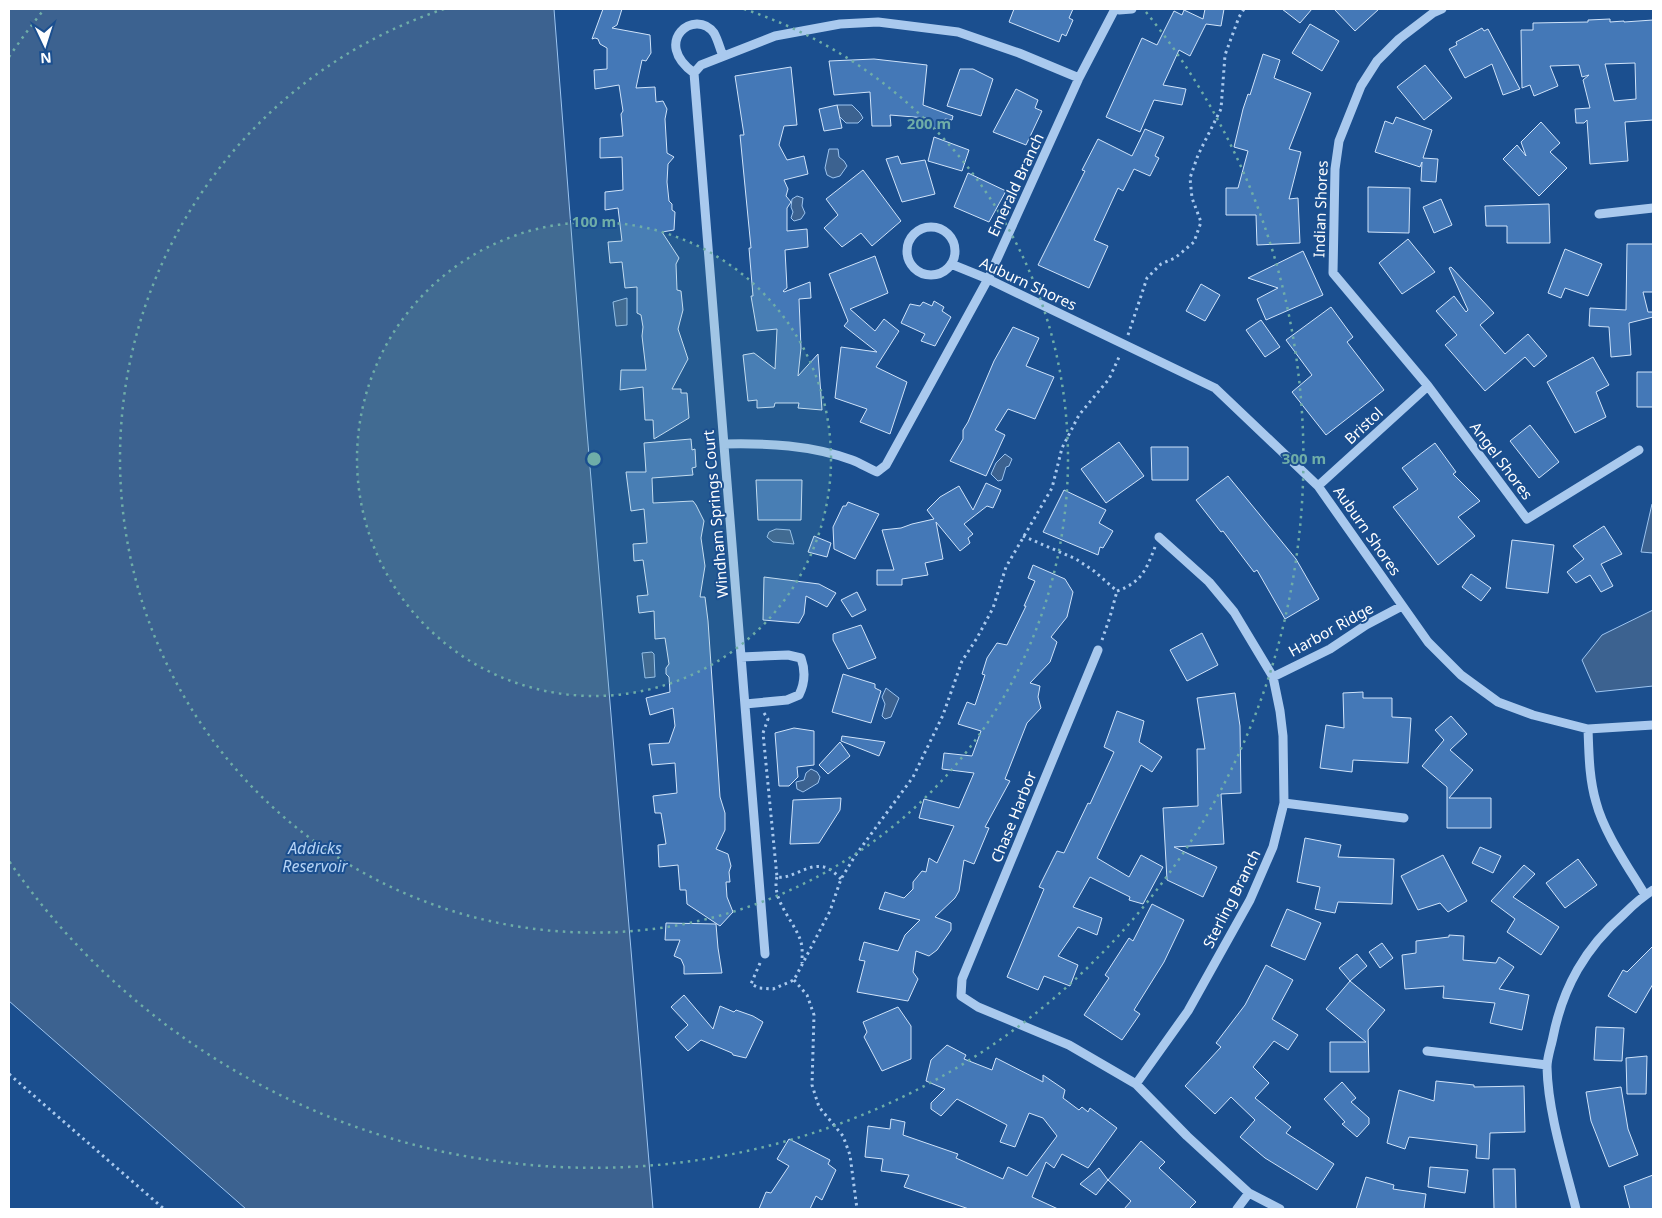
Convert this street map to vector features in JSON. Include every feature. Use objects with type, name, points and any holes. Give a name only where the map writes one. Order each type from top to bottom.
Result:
[{"type":"street","points":[[1115,9],[1132,9]]},
{"type":"street","name":"Emerald Branch","points":[[724,444],[758,443],[806,448],[852,460],[876,472],[886,465],[988,279],[1079,78],[1115,9]]},
{"type":"street","name":"Indian Shores","points":[[1428,386],[1333,273],[1334,169],[1339,141],[1361,86],[1378,61],[1399,39],[1433,13],[1442,9]]},
{"type":"street","points":[[723,56],[714,34],[708,28],[701,25],[693,24],[686,27],[676,38],[675,46],[681,62],[694,73],[701,66],[775,36],[840,24],[878,22],[958,32],[1019,53],[1079,78]]},
{"type":"street","name":"Windham Springs Court","points":[[694,73],[764,954]]},
{"type":"street","points":[[1599,214],[1653,208]]},
{"type":"street","points":[[929,227],[940,228],[947,232],[955,247],[955,256],[951,264],[945,270],[936,274],[927,275],[918,271],[911,264],[907,255],[907,245],[912,236],[920,229],[929,227]]},
{"type":"street","name":"Auburn Shores","points":[[951,264],[988,279],[1215,388],[1318,486],[1428,642],[1461,676],[1498,702],[1533,715],[1588,729],[1653,724]]},
{"type":"street","name":"Angel Shores","points":[[1428,386],[1527,519],[1639,450]]},
{"type":"street","name":"Bristol","points":[[1318,486],[1428,386]]},
{"type":"street","name":"Sterling Branch","points":[[1136,1084],[1188,1011],[1250,900],[1273,847],[1284,803],[1283,736],[1273,677],[1234,612],[1209,582],[1159,537]]},
{"type":"street","name":"Harbor Ridge","points":[[1273,677],[1330,649],[1366,625],[1402,606]]},
{"type":"street","name":"Chase Harbor","points":[[1098,650],[962,979],[961,996],[978,1007],[1069,1045],[1136,1084]]},
{"type":"street","points":[[741,657],[788,655],[800,658],[804,666],[805,684],[799,695],[787,700],[744,704]]},
{"type":"street","points":[[1588,729],[1589,768],[1596,804],[1611,836],[1645,895]]},
{"type":"street","points":[[1284,803],[1404,818]]},
{"type":"street","points":[[1576,1209],[1550,1097],[1547,1066],[1558,1014],[1570,982],[1585,956],[1607,928],[1653,890]]},
{"type":"street","points":[[1427,1051],[1547,1066]]},
{"type":"street","points":[[1136,1084],[1187,1136],[1249,1193],[1280,1209]]},
{"type":"street","points":[[1237,1209],[1249,1193]]},
{"type":"path","points":[[764,954],[751,984],[759,988],[772,989],[794,980],[830,911],[841,878],[914,777],[943,715],[962,661],[993,608],[1006,567],[1052,488],[1062,448],[1079,415],[1109,379],[1125,345],[1147,278],[1161,264],[1175,258],[1194,242],[1201,222],[1192,198],[1190,178],[1198,156],[1221,108],[1225,55],[1239,17],[1244,9]]},
{"type":"path","points":[[1023,536],[1076,559],[1094,571],[1117,591]]},
{"type":"path","points":[[1117,591],[1131,586],[1141,577],[1159,537]]},
{"type":"path","points":[[1098,650],[1117,591]]},
{"type":"path","points":[[758,703],[768,719],[763,733],[777,878],[775,884],[781,904],[800,940],[802,964]]},
{"type":"path","points":[[777,878],[782,878],[806,868],[825,867],[841,878]]},
{"type":"path","points":[[794,980],[807,995],[814,1015],[812,1085],[819,1107],[843,1136],[850,1155],[857,1209]]},
{"type":"path","points":[[9,1074],[164,1209]]},
{"type":"water","name":"Addicks Reservoir","points":[[9,9],[554,9],[585,408],[653,1209],[246,1209],[9,1001]]},
{"type":"water","points":[[837,105],[852,105],[863,118],[858,123],[846,123],[839,116]]},
{"type":"water","points":[[829,149],[838,149],[839,157],[847,166],[840,176],[833,178],[827,175],[825,168]]},
{"type":"water","points":[[797,196],[803,198],[802,206],[805,213],[801,219],[794,221],[791,218],[793,212],[791,207],[792,199]]},
{"type":"water","points":[[627,298],[627,325],[616,326],[613,302]]},
{"type":"water","points":[[1005,454],[1012,459],[1009,466],[1006,467],[1002,480],[998,481],[991,474],[996,463]]},
{"type":"water","points":[[1652,504],[1653,553],[1641,552]]},
{"type":"water","points":[[776,529],[790,530],[794,544],[773,542],[767,537],[769,532]]},
{"type":"water","points":[[1653,610],[1653,686],[1596,692],[1582,660],[1602,635]]},
{"type":"water","points":[[652,652],[654,654],[655,677],[645,678],[642,653]]},
{"type":"water","points":[[886,688],[899,698],[891,717],[885,719],[882,716],[885,704],[882,697]]},
{"type":"water","points":[[811,769],[817,772],[820,777],[818,783],[803,792],[797,789],[796,782],[804,780],[806,773]]},
{"type":"building","points":[[603,9],[622,9],[617,25],[612,28],[650,35],[651,53],[646,61],[642,60],[636,88],[655,87],[656,102],[663,101],[667,109],[665,119],[667,153],[674,157],[668,164],[667,182],[669,201],[672,204],[672,210],[675,212],[674,230],[662,232],[679,258],[676,264],[677,290],[681,291],[683,310],[678,329],[688,359],[672,389],[681,389],[681,393],[687,393],[689,418],[654,439],[653,420],[645,420],[643,387],[620,390],[621,370],[646,370],[642,336],[643,327],[641,315],[637,313],[637,287],[625,288],[622,262],[610,263],[608,242],[622,241],[618,208],[605,210],[605,192],[623,190],[622,157],[600,158],[600,138],[623,136],[621,114],[623,111],[619,85],[595,89],[594,70],[607,69],[607,48],[600,44],[598,39],[592,39]]},
{"type":"building","points":[[1014,9],[1073,9],[1069,18],[1073,20],[1066,36],[1062,34],[1059,42],[1009,22]]},
{"type":"building","points":[[1205,9],[1224,9],[1221,26],[1206,24],[1190,56],[1179,50],[1163,85],[1186,89],[1182,105],[1154,100],[1140,132],[1106,117],[1142,38],[1157,45],[1174,11],[1182,15],[1184,10],[1203,19]]},
{"type":"building","points":[[1282,9],[1312,9],[1300,23]]},
{"type":"building","points":[[1334,9],[1379,9],[1355,31]]},
{"type":"building","points":[[1610,19],[1610,22],[1624,22],[1653,20],[1653,120],[1625,122],[1628,161],[1590,164],[1587,120],[1584,123],[1576,123],[1575,109],[1590,108],[1583,80],[1589,75],[1582,77],[1579,65],[1550,66],[1558,86],[1534,96],[1530,85],[1522,88],[1521,30],[1533,30],[1533,23],[1588,22],[1588,20]],"holes":[[[1635,63],[1636,99],[1614,101],[1605,64]]]},
{"type":"building","points":[[1310,24],[1339,41],[1322,71],[1292,53]]},
{"type":"building","points":[[1482,28],[1484,31],[1488,29],[1520,89],[1503,95],[1492,64],[1465,78],[1449,49],[1457,45],[1456,42]]},
{"type":"building","points":[[1263,54],[1280,60],[1274,78],[1311,93],[1289,149],[1301,152],[1289,199],[1298,198],[1300,243],[1257,245],[1256,215],[1226,215],[1226,188],[1238,188],[1248,151],[1234,147],[1243,109],[1248,94],[1250,95]]},
{"type":"building","points":[[874,59],[927,65],[923,105],[953,116],[952,120],[945,119],[942,130],[924,126],[926,118],[890,115],[891,126],[872,126],[870,92],[834,95],[829,61]]},
{"type":"building","points":[[1425,65],[1452,98],[1424,120],[1397,87]]},
{"type":"building","points":[[791,67],[797,125],[784,126],[779,145],[787,160],[804,156],[808,174],[784,180],[788,189],[786,196],[791,202],[787,208],[787,231],[807,229],[808,247],[785,250],[787,288],[783,291],[810,282],[811,298],[799,299],[801,348],[798,376],[818,354],[822,410],[798,408],[799,403],[775,403],[774,407],[757,408],[757,400],[748,401],[743,355],[754,353],[775,369],[777,329],[757,331],[751,296],[753,296],[749,248],[751,248],[740,135],[744,135],[735,76]]},
{"type":"building","points":[[960,69],[973,69],[993,79],[981,116],[947,106]]},
{"type":"building","points":[[1016,89],[1038,100],[1035,108],[1042,111],[1026,145],[993,132]]},
{"type":"building","points":[[837,105],[842,128],[824,131],[819,109]]},
{"type":"building","points":[[1396,117],[1432,130],[1423,158],[1438,159],[1436,182],[1421,181],[1422,162],[1420,167],[1375,152],[1385,121],[1393,124]]},
{"type":"building","points":[[1541,122],[1560,143],[1550,152],[1567,168],[1539,196],[1503,159],[1517,145],[1526,156],[1521,142]]},
{"type":"building","points":[[1145,129],[1164,137],[1155,156],[1159,158],[1150,176],[1134,169],[1123,191],[1118,188],[1094,240],[1108,246],[1089,288],[1038,265],[1085,171],[1082,170],[1098,139],[1132,156]]},
{"type":"building","points":[[934,137],[969,150],[962,171],[928,161]]},
{"type":"building","points":[[898,156],[901,164],[925,160],[935,194],[902,202],[886,159]]},
{"type":"building","points":[[863,170],[901,221],[872,246],[861,233],[842,247],[824,228],[838,215],[826,199]]},
{"type":"building","points":[[968,173],[1006,191],[989,222],[954,207]]},
{"type":"building","points":[[1368,187],[1410,188],[1409,233],[1368,232]]},
{"type":"building","points":[[1441,199],[1452,225],[1434,233],[1423,207]]},
{"type":"building","points":[[1549,204],[1550,243],[1507,243],[1507,226],[1486,226],[1485,206]]},
{"type":"building","points":[[1408,239],[1435,272],[1402,294],[1379,263]]},
{"type":"building","points":[[1627,244],[1653,244],[1653,292],[1643,292],[1648,312],[1653,312],[1653,317],[1629,323],[1631,355],[1611,357],[1609,327],[1589,326],[1590,308],[1626,310]]},
{"type":"building","points":[[1565,249],[1602,264],[1588,296],[1565,288],[1561,298],[1548,293]]},
{"type":"building","points":[[1303,251],[1323,295],[1266,320],[1257,299],[1278,288],[1248,278]]},
{"type":"building","points":[[875,256],[888,293],[850,309],[875,331],[884,319],[899,331],[876,367],[907,382],[890,434],[860,422],[867,409],[835,398],[841,347],[877,352],[844,326],[848,321],[829,274]]},
{"type":"building","points":[[1451,267],[1494,313],[1480,325],[1505,354],[1528,334],[1547,356],[1534,367],[1525,357],[1485,391],[1445,345],[1457,335],[1436,311],[1454,296],[1466,312],[1468,310],[1449,268]]},
{"type":"building","points":[[1201,284],[1220,295],[1205,321],[1186,311]]},
{"type":"building","points":[[934,301],[944,307],[942,311],[951,317],[935,346],[921,341],[925,334],[901,323],[910,304],[920,306],[923,302],[932,306]]},
{"type":"building","points":[[1331,307],[1353,337],[1347,342],[1384,390],[1326,435],[1292,392],[1312,375],[1286,340]]},
{"type":"building","points":[[1261,320],[1280,347],[1265,357],[1246,330]]},
{"type":"building","points":[[1013,327],[1039,338],[1026,366],[1054,377],[1035,419],[1008,409],[995,430],[1005,435],[986,476],[950,461],[963,439],[963,430],[994,361]]},
{"type":"building","points":[[1593,357],[1609,385],[1596,392],[1606,417],[1575,433],[1547,382]]},
{"type":"building","points":[[1637,372],[1653,372],[1653,407],[1637,407]]},
{"type":"building","points":[[1530,425],[1559,462],[1539,478],[1510,441]]},
{"type":"building","points":[[691,439],[692,450],[695,449],[696,467],[692,468],[693,475],[652,478],[653,503],[693,501],[704,521],[701,538],[705,566],[700,597],[705,597],[708,621],[720,797],[725,813],[725,830],[716,849],[728,854],[731,866],[729,872],[730,882],[726,882],[727,897],[733,912],[720,926],[687,904],[686,890],[680,890],[678,865],[659,867],[658,845],[666,844],[661,813],[655,813],[653,796],[677,793],[675,763],[652,765],[649,744],[669,743],[675,726],[673,708],[650,715],[646,698],[670,692],[669,677],[666,674],[666,668],[669,664],[665,638],[655,639],[654,611],[639,613],[637,596],[648,595],[643,560],[634,561],[633,544],[647,543],[644,509],[631,511],[626,472],[646,472],[644,443]]},
{"type":"building","points":[[1119,442],[1144,476],[1106,503],[1081,469]]},
{"type":"building","points":[[1435,443],[1456,472],[1453,474],[1480,501],[1458,517],[1475,536],[1438,565],[1393,507],[1418,489],[1402,468]]},
{"type":"building","points":[[1151,447],[1188,447],[1188,480],[1152,480]]},
{"type":"building","points":[[1228,476],[1296,559],[1319,599],[1285,619],[1257,570],[1254,572],[1223,531],[1221,532],[1196,500]]},
{"type":"building","points":[[756,480],[802,480],[801,520],[758,520]]},
{"type":"building","points":[[986,483],[1001,490],[993,508],[987,506],[964,524],[973,534],[968,538],[970,543],[960,551],[936,522],[943,559],[925,563],[928,575],[902,579],[902,585],[877,585],[877,570],[894,570],[882,530],[901,528],[934,519],[927,510],[940,497],[959,486],[973,510]]},
{"type":"building","points":[[1064,490],[1106,510],[1099,523],[1113,531],[1103,548],[1100,547],[1098,555],[1043,532]]},
{"type":"building","points":[[848,502],[879,514],[855,559],[834,549],[833,527],[843,506],[846,506]]},
{"type":"building","points":[[1604,526],[1622,554],[1601,564],[1613,586],[1601,592],[1590,575],[1576,583],[1567,572],[1584,559],[1573,546]]},
{"type":"building","points":[[814,536],[831,543],[827,557],[808,552]]},
{"type":"building","points":[[1512,540],[1554,545],[1548,593],[1506,588]]},
{"type":"building","points":[[1033,565],[1065,579],[1073,592],[1067,617],[1051,637],[1057,642],[1050,662],[1030,683],[1040,686],[1038,697],[1041,708],[1027,723],[1005,779],[1010,781],[985,827],[989,828],[974,864],[964,860],[959,891],[955,898],[935,917],[951,923],[951,930],[937,950],[929,956],[916,951],[913,972],[918,979],[908,1001],[857,992],[865,961],[859,960],[864,942],[898,951],[905,935],[920,920],[879,909],[885,892],[904,898],[913,889],[913,882],[922,871],[926,872],[929,858],[937,863],[954,826],[919,818],[924,799],[959,808],[974,773],[942,769],[944,753],[972,756],[981,731],[958,724],[967,702],[975,705],[985,675],[982,674],[987,658],[997,643],[1007,645],[1026,606],[1024,606],[1035,581],[1028,578]]},
{"type":"building","points":[[1471,574],[1491,588],[1481,601],[1462,587]]},
{"type":"building","points":[[764,577],[819,584],[836,593],[827,607],[806,596],[804,614],[799,623],[763,620]]},
{"type":"building","points":[[857,592],[866,610],[852,617],[841,600]]},
{"type":"building","points":[[861,625],[876,658],[848,669],[833,640],[833,634]]},
{"type":"building","points":[[1202,633],[1218,665],[1187,681],[1170,650]]},
{"type":"building","points":[[843,674],[875,684],[875,688],[881,691],[871,723],[832,712]]},
{"type":"building","points":[[1363,692],[1363,698],[1392,698],[1392,717],[1411,718],[1408,763],[1353,760],[1352,772],[1320,768],[1326,725],[1344,728],[1343,693]]},
{"type":"building","points":[[1235,693],[1240,726],[1241,793],[1221,794],[1224,844],[1174,847],[1217,867],[1203,897],[1167,880],[1163,808],[1198,806],[1197,749],[1205,749],[1197,698]]},
{"type":"building","points":[[1117,711],[1144,721],[1139,742],[1162,757],[1152,772],[1141,765],[1097,858],[1129,877],[1141,855],[1163,867],[1143,904],[1129,900],[1130,897],[1090,877],[1073,907],[1102,918],[1097,935],[1078,927],[1058,956],[1078,965],[1070,986],[1044,976],[1038,990],[1007,977],[1044,889],[1039,887],[1057,851],[1064,853],[1088,803],[1090,804],[1114,752],[1104,747]]},
{"type":"building","points":[[1451,716],[1467,734],[1450,750],[1473,770],[1449,798],[1491,798],[1491,828],[1447,828],[1447,787],[1422,766],[1444,740],[1435,730]]},
{"type":"building","points":[[794,728],[814,731],[814,765],[797,767],[798,777],[789,786],[779,786],[775,733]]},
{"type":"building","points":[[842,736],[885,742],[879,756],[841,741]]},
{"type":"building","points":[[840,742],[850,756],[828,774],[819,765]]},
{"type":"building","points":[[841,798],[840,810],[819,843],[790,844],[793,800]]},
{"type":"building","points":[[1305,838],[1341,845],[1338,857],[1394,859],[1392,904],[1338,902],[1335,913],[1315,909],[1320,887],[1297,882]]},
{"type":"building","points":[[1480,847],[1501,856],[1493,873],[1472,863]]},
{"type":"building","points":[[1443,855],[1467,901],[1448,912],[1440,903],[1418,910],[1401,876]]},
{"type":"building","points":[[1578,859],[1597,885],[1565,908],[1546,883]]},
{"type":"building","points":[[1524,865],[1535,874],[1513,897],[1559,927],[1541,955],[1507,932],[1515,919],[1491,901]]},
{"type":"building","points":[[1152,904],[1184,920],[1164,962],[1134,1010],[1140,1014],[1122,1040],[1084,1015],[1109,978],[1105,975],[1129,938],[1133,941]]},
{"type":"building","points":[[1287,909],[1321,923],[1305,960],[1271,946]]},
{"type":"building","points":[[666,923],[716,924],[722,973],[684,974],[684,966],[681,959],[674,956],[680,940],[665,940]]},
{"type":"building","points":[[1449,935],[1464,936],[1463,960],[1496,963],[1499,957],[1514,967],[1499,989],[1529,995],[1522,1030],[1490,1023],[1495,1003],[1443,998],[1444,986],[1405,989],[1402,955],[1416,953],[1416,941],[1449,937]]},
{"type":"building","points":[[1382,943],[1393,958],[1380,968],[1369,952]]},
{"type":"building","points":[[1653,946],[1653,984],[1636,1013],[1608,996],[1623,970],[1627,972]]},
{"type":"building","points":[[1357,954],[1367,966],[1350,981],[1339,968]]},
{"type":"building","points":[[1266,965],[1293,980],[1272,1019],[1298,1035],[1288,1050],[1274,1041],[1253,1067],[1269,1083],[1255,1098],[1291,1127],[1286,1133],[1334,1164],[1317,1190],[1265,1158],[1240,1137],[1255,1120],[1231,1097],[1215,1114],[1185,1086],[1221,1047],[1216,1043],[1245,1005]]},
{"type":"building","points":[[1350,981],[1385,1010],[1368,1030],[1369,1072],[1330,1072],[1330,1042],[1366,1042],[1326,1009]]},
{"type":"building","points":[[684,995],[713,1029],[720,1006],[734,1012],[736,1010],[753,1016],[763,1022],[746,1058],[733,1055],[701,1040],[688,1051],[675,1037],[688,1025],[671,1007]]},
{"type":"building","points":[[898,1007],[911,1026],[911,1059],[882,1071],[864,1037],[867,1032],[863,1022]]},
{"type":"building","points":[[1596,1027],[1624,1028],[1622,1061],[1594,1060]]},
{"type":"building","points":[[947,1045],[966,1055],[964,1059],[992,1070],[996,1058],[1043,1082],[1043,1075],[1065,1090],[1063,1098],[1079,1110],[1082,1107],[1088,1112],[1090,1108],[1117,1128],[1088,1168],[1062,1154],[1054,1168],[1046,1162],[1032,1197],[1058,1209],[969,1209],[904,1187],[909,1175],[881,1171],[883,1159],[865,1157],[868,1126],[890,1129],[891,1119],[905,1122],[903,1135],[958,1154],[956,1158],[1003,1179],[1008,1167],[1027,1176],[1057,1136],[1043,1118],[1029,1113],[1015,1147],[1000,1142],[1007,1125],[957,1099],[941,1116],[931,1109],[931,1103],[945,1089],[926,1081],[931,1060]]},
{"type":"building","points":[[1647,1056],[1646,1094],[1627,1094],[1626,1058]]},
{"type":"building","points":[[1436,1081],[1474,1085],[1474,1087],[1524,1086],[1525,1132],[1490,1133],[1489,1159],[1476,1158],[1477,1145],[1409,1137],[1405,1149],[1387,1143],[1399,1090],[1434,1101]]},
{"type":"building","points":[[1342,1082],[1356,1098],[1351,1102],[1369,1118],[1369,1124],[1357,1137],[1342,1124],[1345,1122],[1324,1099]]},
{"type":"building","points":[[1621,1087],[1628,1129],[1638,1155],[1609,1167],[1591,1121],[1586,1092]]},
{"type":"building","points":[[789,1139],[830,1160],[828,1164],[836,1170],[822,1200],[816,1196],[810,1209],[759,1209],[766,1192],[771,1193],[789,1166],[777,1159]]},
{"type":"building","points":[[1141,1141],[1165,1162],[1159,1168],[1196,1202],[1189,1209],[1124,1209],[1131,1201],[1108,1180]]},
{"type":"building","points":[[1430,1167],[1468,1170],[1465,1193],[1428,1187]]},
{"type":"building","points":[[1099,1168],[1108,1180],[1096,1195],[1080,1184]]},
{"type":"building","points":[[1493,1169],[1515,1169],[1516,1209],[1494,1209]]},
{"type":"building","points":[[1653,1175],[1653,1209],[1630,1209],[1624,1186]]},
{"type":"building","points":[[1366,1177],[1394,1185],[1393,1189],[1426,1194],[1424,1209],[1356,1209]]}]
